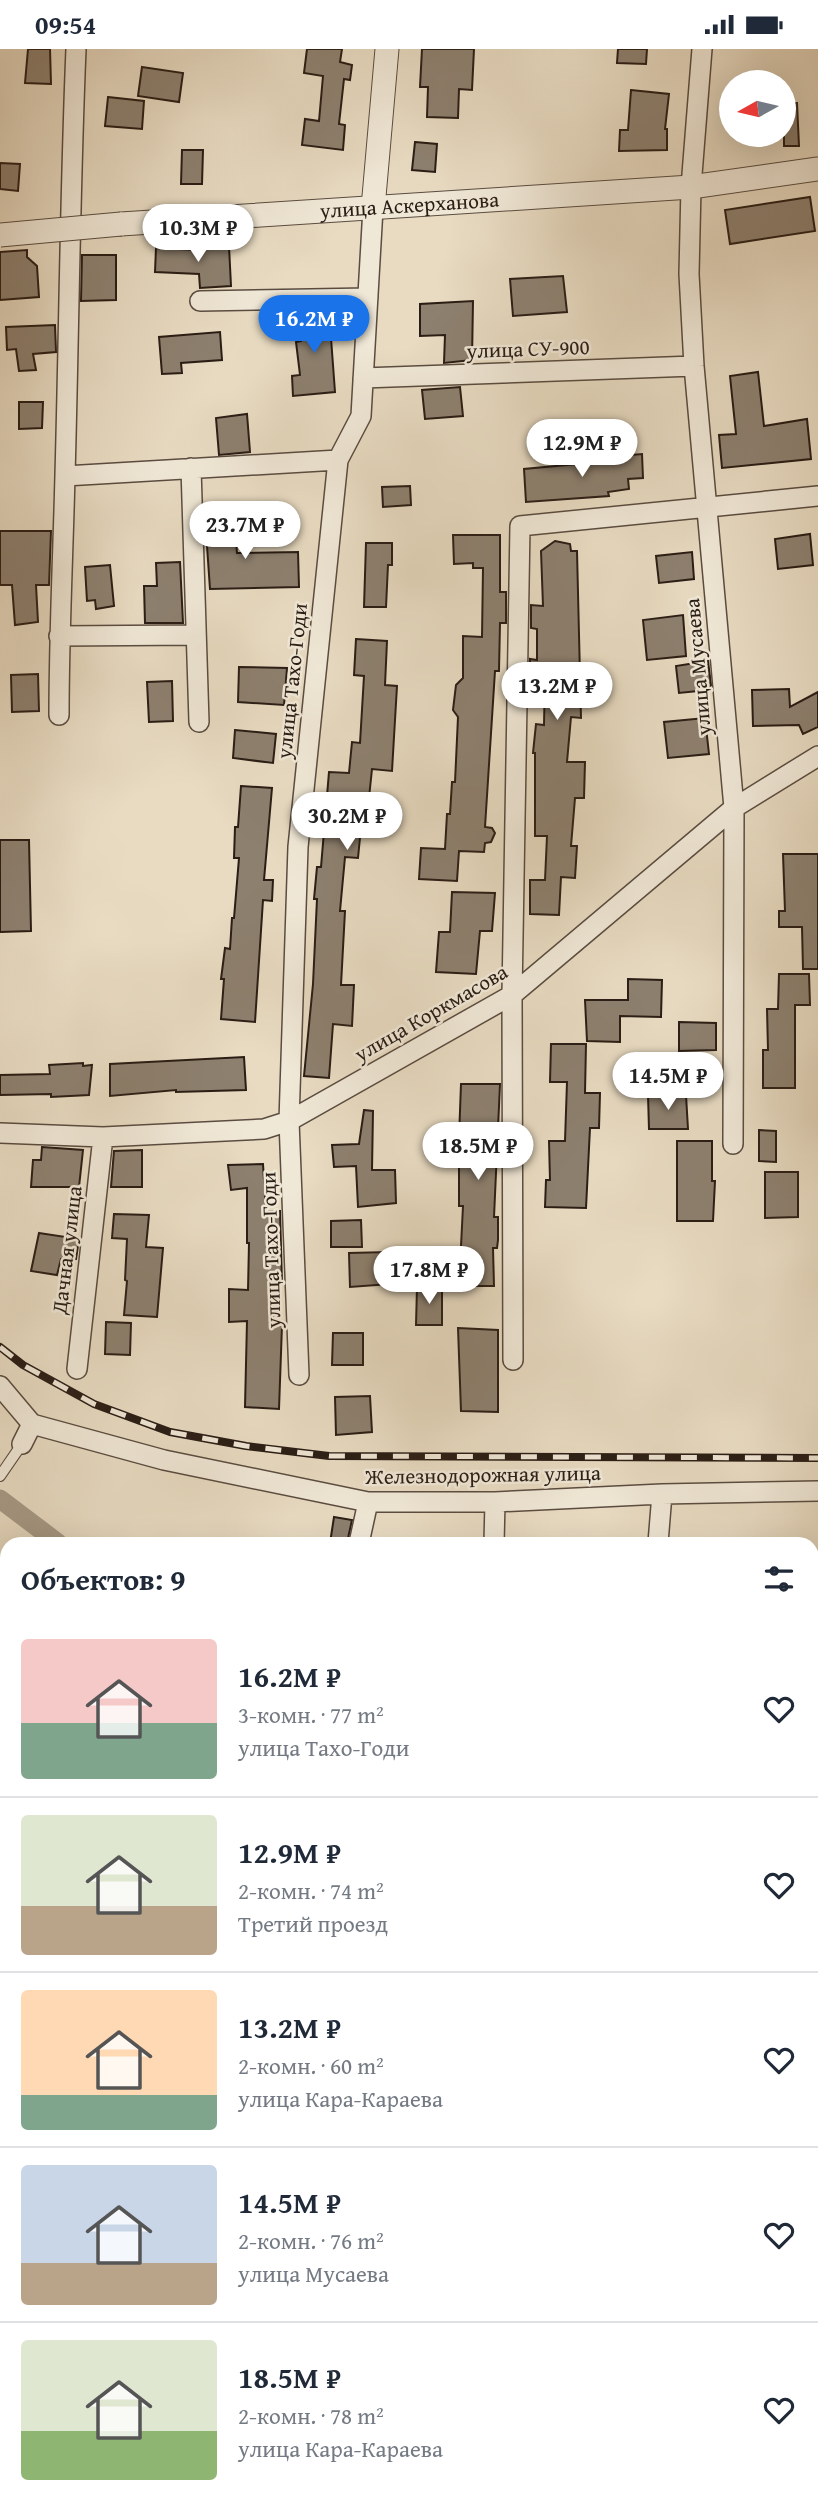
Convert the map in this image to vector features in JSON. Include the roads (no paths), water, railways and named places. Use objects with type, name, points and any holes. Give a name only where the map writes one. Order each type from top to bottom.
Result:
[{"type":"street","points":[[59,715],[69,205],[76,49]]},
{"type":"street","points":[[373,208],[387,49]]},
{"type":"street","name":"улица Мусаева","points":[[702,49],[691,187],[689,274],[706,509],[734,808],[733,1143]]},
{"type":"street","name":"улица Аскерханова","points":[[0,235],[121,224],[691,187],[818,169]]},
{"type":"street","name":"улица Тахо-Годи","points":[[299,1375],[289,1121],[298,847],[338,460],[361,416],[373,208]]},
{"type":"street","points":[[200,301],[368,298]]},
{"type":"street","name":"улица СУ-900","points":[[363,378],[694,366]]},
{"type":"street","points":[[65,475],[338,460]]},
{"type":"street","points":[[191,468],[199,722]]},
{"type":"street","points":[[513,1360],[512,995],[520,526],[818,496]]},
{"type":"street","points":[[59,636],[196,635]]},
{"type":"street","name":"улица Коркмасова","points":[[0,1133],[103,1137],[264,1129],[289,1121],[512,995],[734,808],[818,756]]},
{"type":"street","name":"Дачная улица","points":[[77,1369],[103,1137]]},
{"type":"street","points":[[0,1386],[32,1424],[22,1444]]},
{"type":"street","name":"Железнодорожная улица","points":[[32,1424],[164,1460],[368,1502],[495,1502],[662,1494],[818,1491]]},
{"type":"street","points":[[658,1537],[662,1494]]},
{"type":"street","points":[[360,1537],[368,1502]]},
{"type":"street","points":[[494,1537],[495,1502]]},
{"type":"lane","points":[[0,1476],[22,1444]]},
{"type":"waterway","points":[[0,1499],[50,1537]]},
{"type":"railway","points":[[0,1347],[23,1365],[94,1404],[170,1432],[246,1446],[329,1456],[818,1458]]}]
